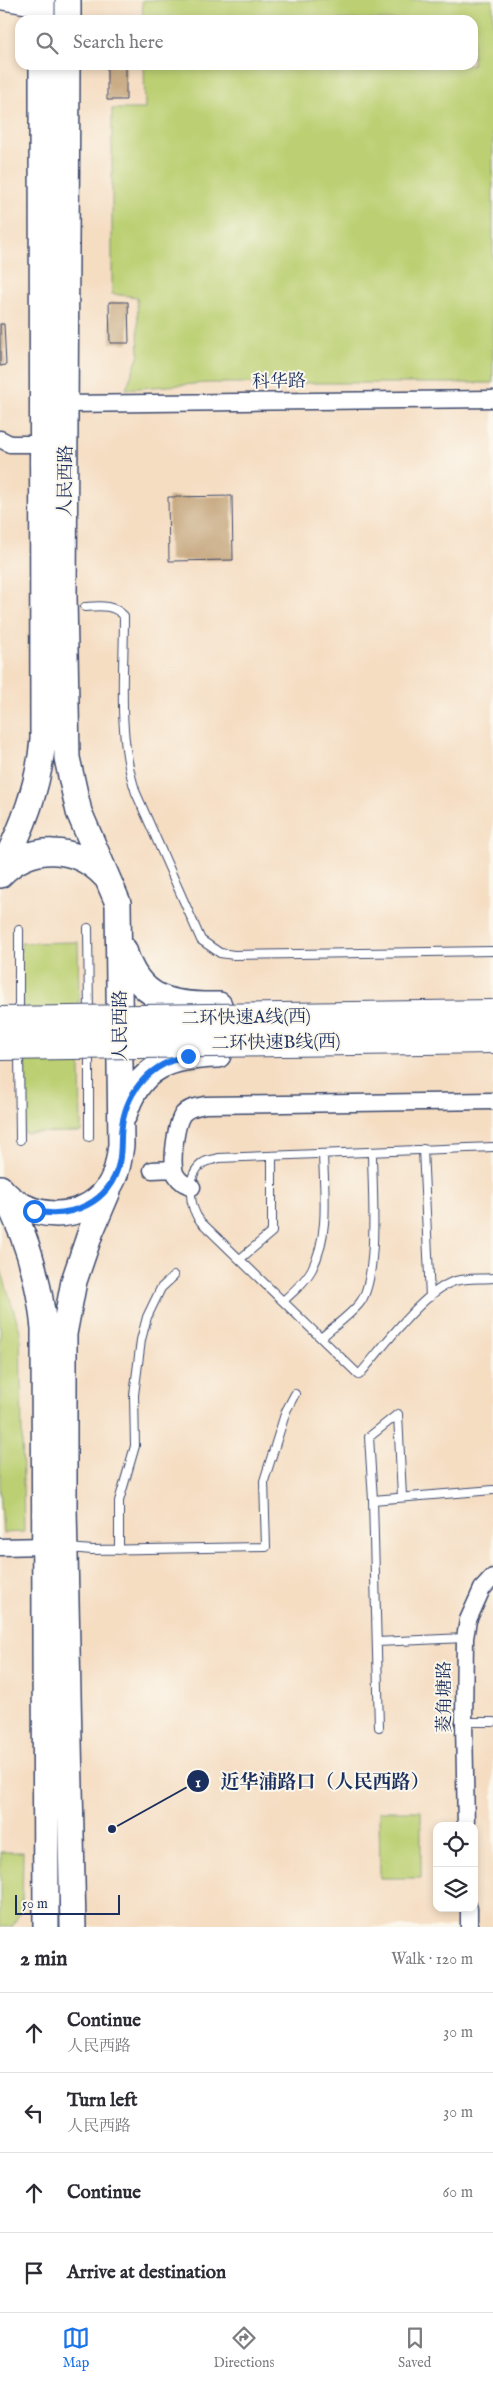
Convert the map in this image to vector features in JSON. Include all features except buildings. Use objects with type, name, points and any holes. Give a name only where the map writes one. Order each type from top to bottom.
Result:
[{"type":"highway","name":"二环快速A线(西)","points":[[10,1034],[493,1014]]},
{"type":"highway","name":"二环快速B线(西)","points":[[10,1034],[493,1039]]},
{"type":"main road","points":[[68,0],[68,15]]},
{"type":"main road","name":"人民西路","points":[[0,874],[29,805],[40,766],[43,739],[42,70]]},
{"type":"main road","name":"人民西路","points":[[0,1188],[21,1206],[34,1211],[60,1214],[86,1207],[97,1199],[114,1177],[119,1162],[121,1144],[120,920],[113,889],[79,812],[66,758],[65,404],[68,70]]},
{"type":"main road","name":"人民西路","points":[[0,874],[26,856],[46,851],[59,851],[78,856],[96,866],[113,889]]},
{"type":"main road","points":[[120,920],[122,942],[130,968],[144,987],[164,1000],[188,1005],[493,1001]]},
{"type":"main road","points":[[304,1004],[293,1007],[285,1014],[280,1032],[282,1041],[288,1048],[304,1054]]},
{"type":"main road","points":[[121,1144],[124,1115],[134,1091],[150,1072],[164,1064],[188,1056],[493,1052]]},
{"type":"main road","points":[[46,1927],[56,1547],[64,1508],[66,1320],[82,1255],[114,1177]]},
{"type":"main road","points":[[0,1188],[29,1250],[42,1310],[68,1724],[73,1927]]},
{"type":"street","points":[[0,1],[42,9]]},
{"type":"street","name":"科华路","points":[[65,404],[493,399]]},
{"type":"street","points":[[0,439],[10,444],[42,444]]},
{"type":"street","points":[[192,1186],[182,1182],[174,1169],[177,1125],[184,1114],[192,1107],[205,1105],[493,1101]]},
{"type":"street","points":[[152,1170],[174,1169]]},
{"type":"street","points":[[0,1547],[56,1547]]},
{"type":"street","name":"菱角塘路","points":[[466,1822],[465,1638],[468,1620],[482,1588],[493,1577]]},
{"type":"street","points":[[469,1912],[469,1927]]},
{"type":"lane","points":[[85,606],[118,609],[124,616],[124,727],[129,772],[136,793],[201,940],[220,953],[234,955],[493,951]]},
{"type":"lane","points":[[88,928],[89,1027]]},
{"type":"lane","points":[[19,930],[10,1034],[20,1140]]},
{"type":"lane","points":[[89,1037],[89,1137]]},
{"type":"lane","points":[[493,1146],[219,1158],[203,1163],[195,1174],[191,1203],[195,1215],[359,1375],[430,1296],[455,1281],[493,1278]]},
{"type":"lane","points":[[424,1149],[430,1296]]},
{"type":"lane","points":[[321,1338],[359,1304],[365,1293],[373,1243],[372,1152]]},
{"type":"lane","points":[[282,1301],[298,1287],[311,1271],[320,1248],[324,1229],[323,1154]]},
{"type":"lane","points":[[240,1259],[272,1232],[272,1156]]},
{"type":"lane","points":[[119,1550],[119,1501],[135,1446],[134,1395],[141,1340],[147,1317],[161,1288],[174,1276]]},
{"type":"lane","points":[[56,1547],[119,1550],[266,1547],[264,1481],[286,1411],[295,1394]]},
{"type":"lane","points":[[379,1727],[370,1437],[398,1414],[402,1497]]},
{"type":"lane","points":[[373,1500],[493,1490]]},
{"type":"lane","points":[[377,1642],[465,1638]]},
{"type":"lane","points":[[464,1722],[493,1722]]},
{"type":"green space","points":[[142,0],[493,0],[493,383],[207,383],[126,389],[139,355],[137,297],[112,294],[112,109],[145,109],[144,70],[478,70],[478,15],[143,15]]},
{"type":"green space","points":[[78,942],[81,1132],[24,1133],[21,943]]},
{"type":"green space","points":[[0,1266],[20,1331],[24,1532],[3,1533],[0,1489]]},
{"type":"green space","points":[[379,1811],[421,1811],[421,1878],[380,1878]]},
{"type":"green space","points":[[0,1852],[23,1852],[22,1909],[12,1927],[0,1927]]},
{"type":"place","name":"近华浦路口（人民西路）","points":[[112,1829]]},
{"type":"route","points":[[34,1211],[47,1214],[74,1212],[86,1207],[107,1190],[119,1162],[122,1124],[134,1091],[144,1078],[156,1068],[171,1060],[188,1056]]}]
